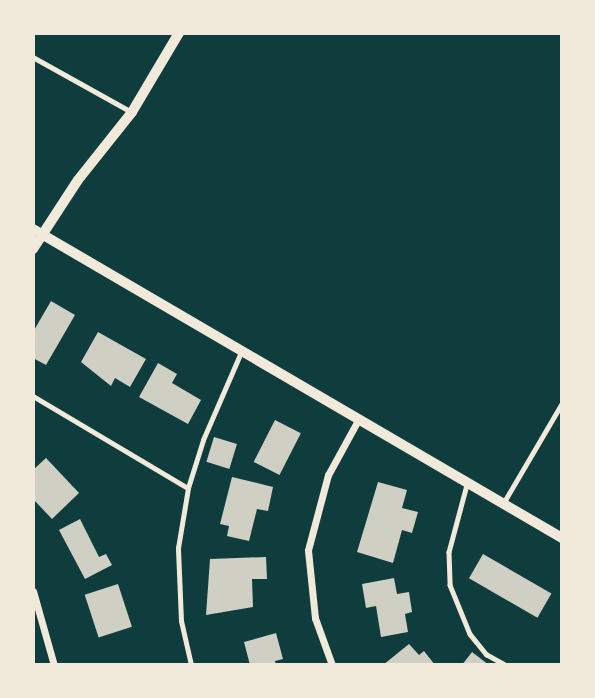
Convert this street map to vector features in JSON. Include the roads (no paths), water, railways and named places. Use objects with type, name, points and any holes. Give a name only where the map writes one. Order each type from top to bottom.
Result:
[{"type":"street","points":[[33,249],[38,232],[132,112],[179,33]]},
{"type":"street","points":[[38,232],[242,349],[357,422],[562,538]]},
{"type":"street","points":[[332,665],[315,618],[308,550],[328,475],[357,422]]},
{"type":"street","points":[[33,591],[54,665]]},
{"type":"lane","points":[[33,57],[132,112]]},
{"type":"lane","points":[[191,665],[181,621],[178,548],[188,488],[220,394],[242,349]]},
{"type":"lane","points":[[33,396],[188,488]]},
{"type":"lane","points":[[503,505],[562,403]]},
{"type":"lane","points":[[467,485],[449,552],[450,585],[470,634],[486,654],[506,665]]}]
